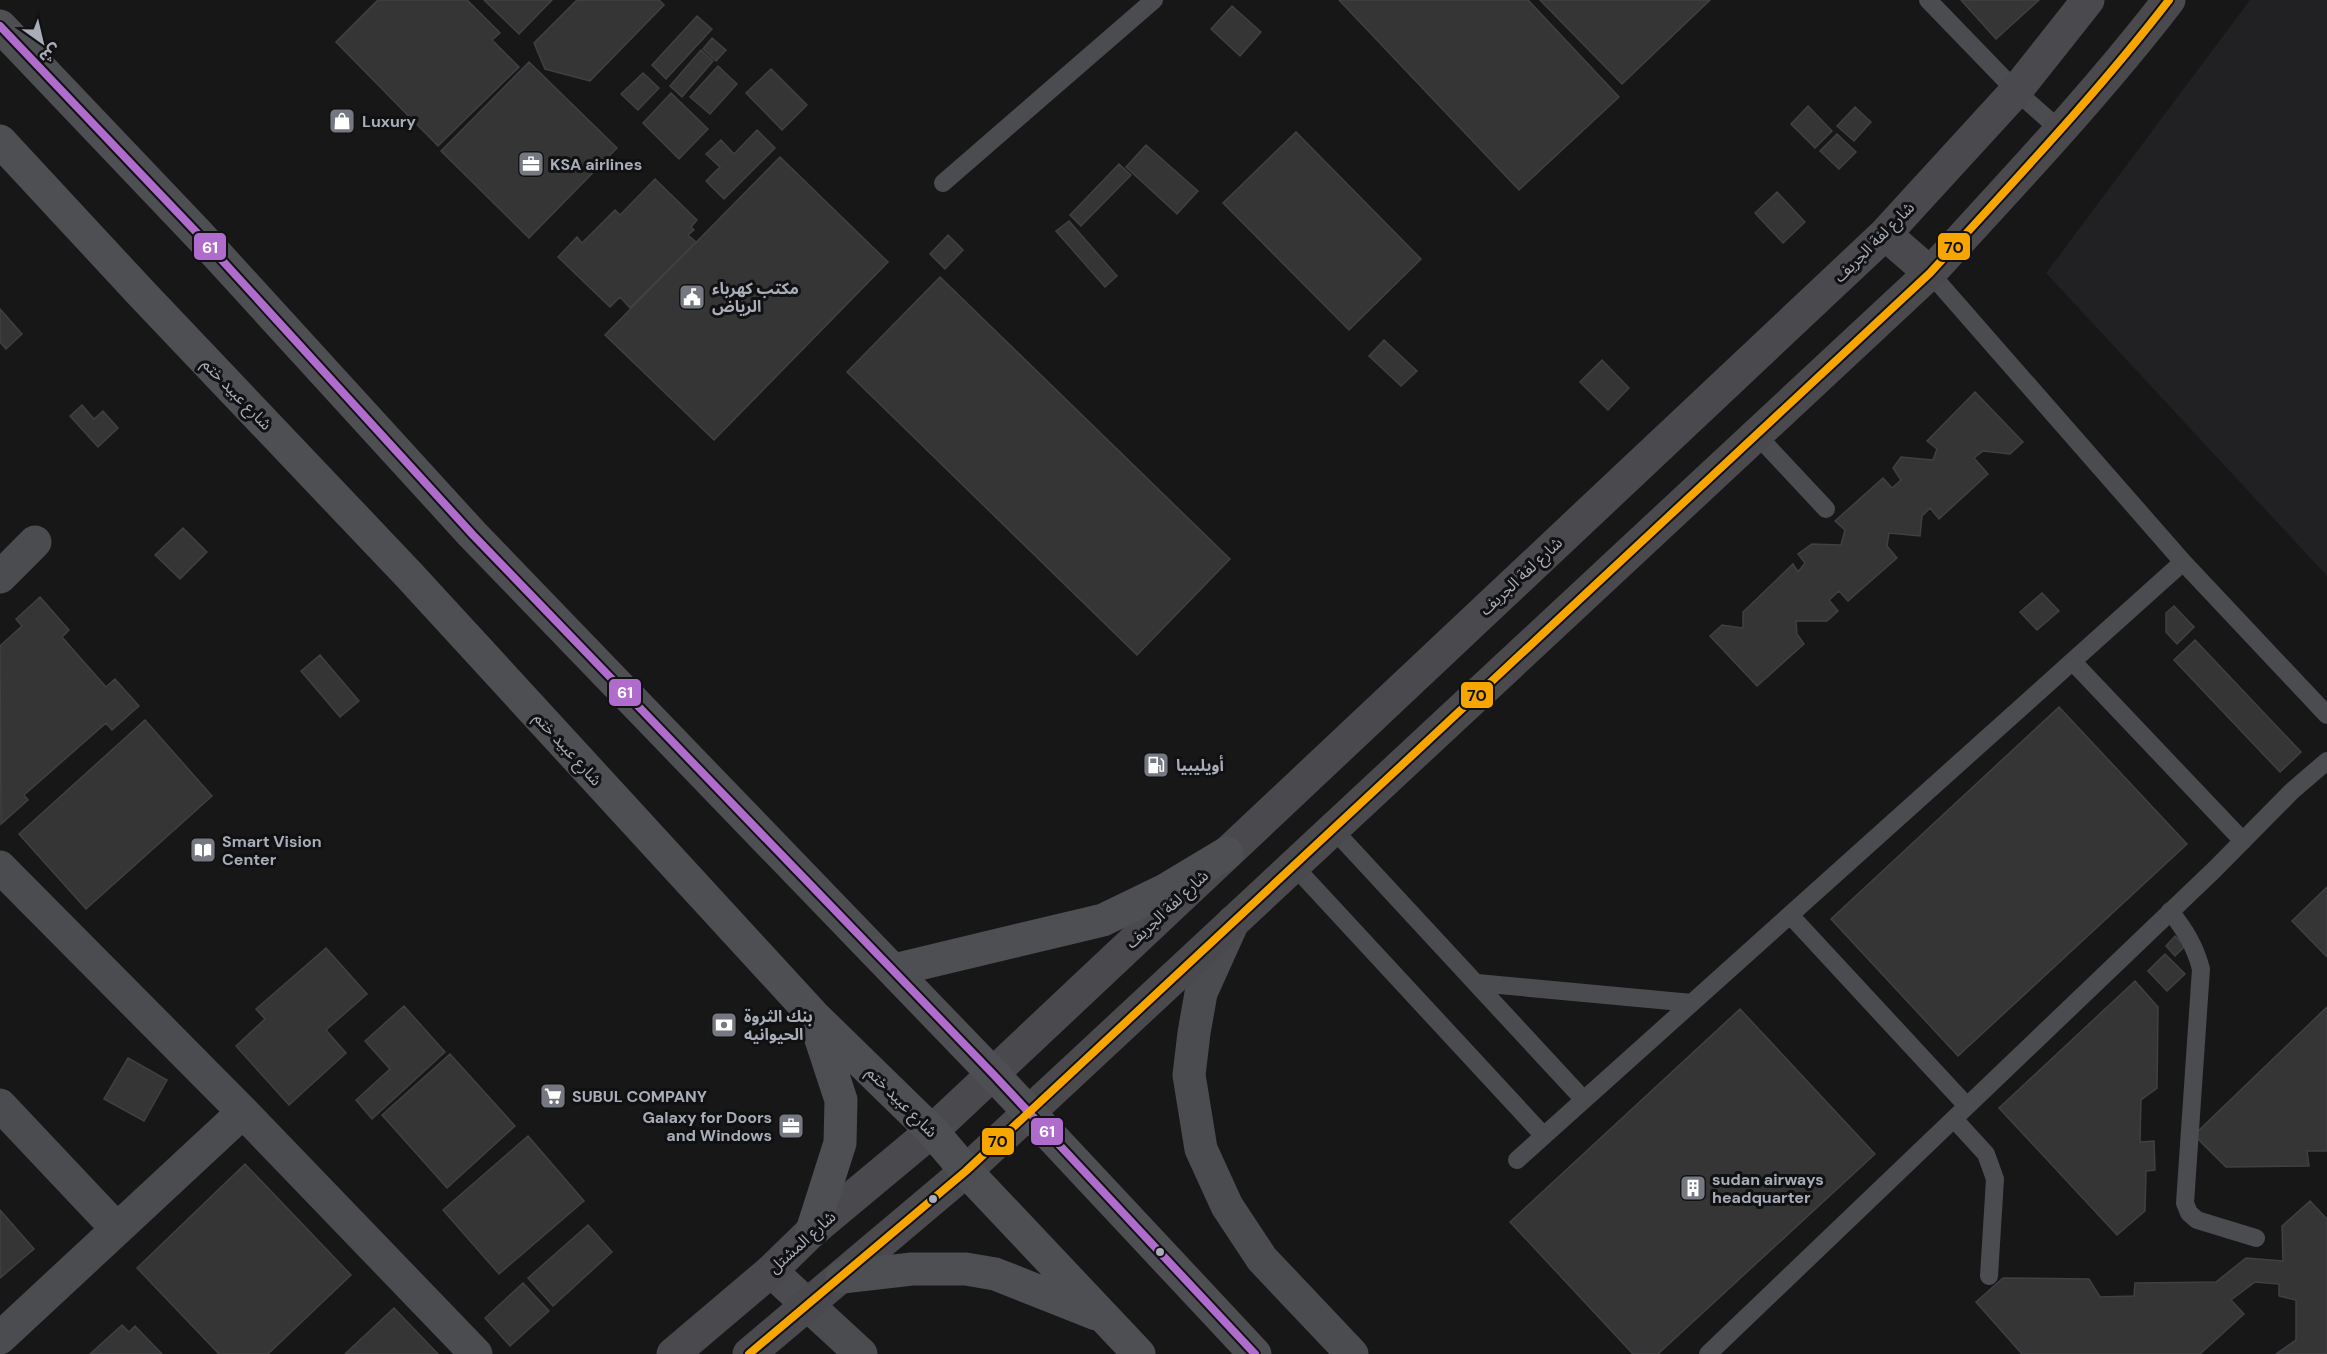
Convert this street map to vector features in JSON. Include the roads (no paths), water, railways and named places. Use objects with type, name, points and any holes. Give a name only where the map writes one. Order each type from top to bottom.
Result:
[{"type":"main road","name":"شارع لفة الجريف","points":[[932,1131],[1885,234],[2016,91],[2088,0]]},
{"type":"main road","points":[[749,1354],[966,1171],[1930,273],[2060,130],[2169,0]]},
{"type":"main road","points":[[0,26],[199,235],[473,535],[894,970],[1256,1354]]},
{"type":"main road","name":"شارع عبيد ختم","points":[[0,141],[142,294],[409,574],[814,1016],[932,1131],[966,1171],[1139,1354]]},
{"type":"main road","points":[[1885,234],[1930,273]]},
{"type":"main road","points":[[894,970],[1103,920],[1167,889],[1227,853]]},
{"type":"main road","points":[[812,1231],[840,1143],[841,1100],[814,1016]]},
{"type":"main road","name":"شارع المشتل","points":[[673,1354],[771,1271],[812,1231],[932,1131]]},
{"type":"main road","points":[[842,1277],[912,1269],[966,1269],[995,1274],[1105,1318]]},
{"type":"street","points":[[0,577],[35,542]]},
{"type":"street","points":[[0,867],[243,1112],[476,1354]]},
{"type":"street","points":[[1233,922],[1201,993],[1193,1043],[1189,1075],[1201,1149],[1227,1206],[1262,1258],[1352,1354]]},
{"type":"street","points":[[0,1105],[117,1229]]},
{"type":"street","points":[[0,1338],[243,1112]]},
{"type":"street","points":[[771,1271],[861,1354]]},
{"type":"lane","points":[[943,183],[1154,0]]},
{"type":"lane","points":[[1928,0],[2016,91],[2060,130]]},
{"type":"lane","points":[[1930,273],[2183,562],[2327,715]]},
{"type":"lane","points":[[1756,434],[1826,509]]},
{"type":"lane","points":[[1517,1160],[2183,562]]},
{"type":"lane","points":[[2073,662],[2244,841]]},
{"type":"lane","points":[[1708,1354],[2244,841],[2292,791],[2327,761]]},
{"type":"lane","points":[[1333,829],[1584,1100]]},
{"type":"lane","points":[[1294,866],[1544,1136]]},
{"type":"lane","points":[[2170,911],[2186,930],[2196,948],[2201,969],[2185,1203],[2189,1213],[2197,1220],[2256,1238]]},
{"type":"lane","points":[[1790,915],[1967,1106]]},
{"type":"lane","points":[[1477,983],[1692,1003]]},
{"type":"lane","points":[[1954,1119],[1986,1154],[1995,1179],[1989,1276]]},
{"type":"place","name":"Luxury","points":[[342,121]]},
{"type":"place","name":"KSA airlines","points":[[531,164]]},
{"type":"place","name":"مكتب كهرباء الرياض","points":[[692,297]]},
{"type":"place","name":"أويليبيا","points":[[1156,765]]},
{"type":"place","name":"Smart Vision Center","points":[[203,850]]},
{"type":"place","name":"بنك الثروة الحيوانيه","points":[[724,1025]]},
{"type":"place","name":"SUBUL COMPANY","points":[[553,1096]]},
{"type":"place","name":"Galaxy for Doors and Windows","points":[[791,1126]]},
{"type":"place","name":"sudan airways headquarter","points":[[1693,1188]]}]
